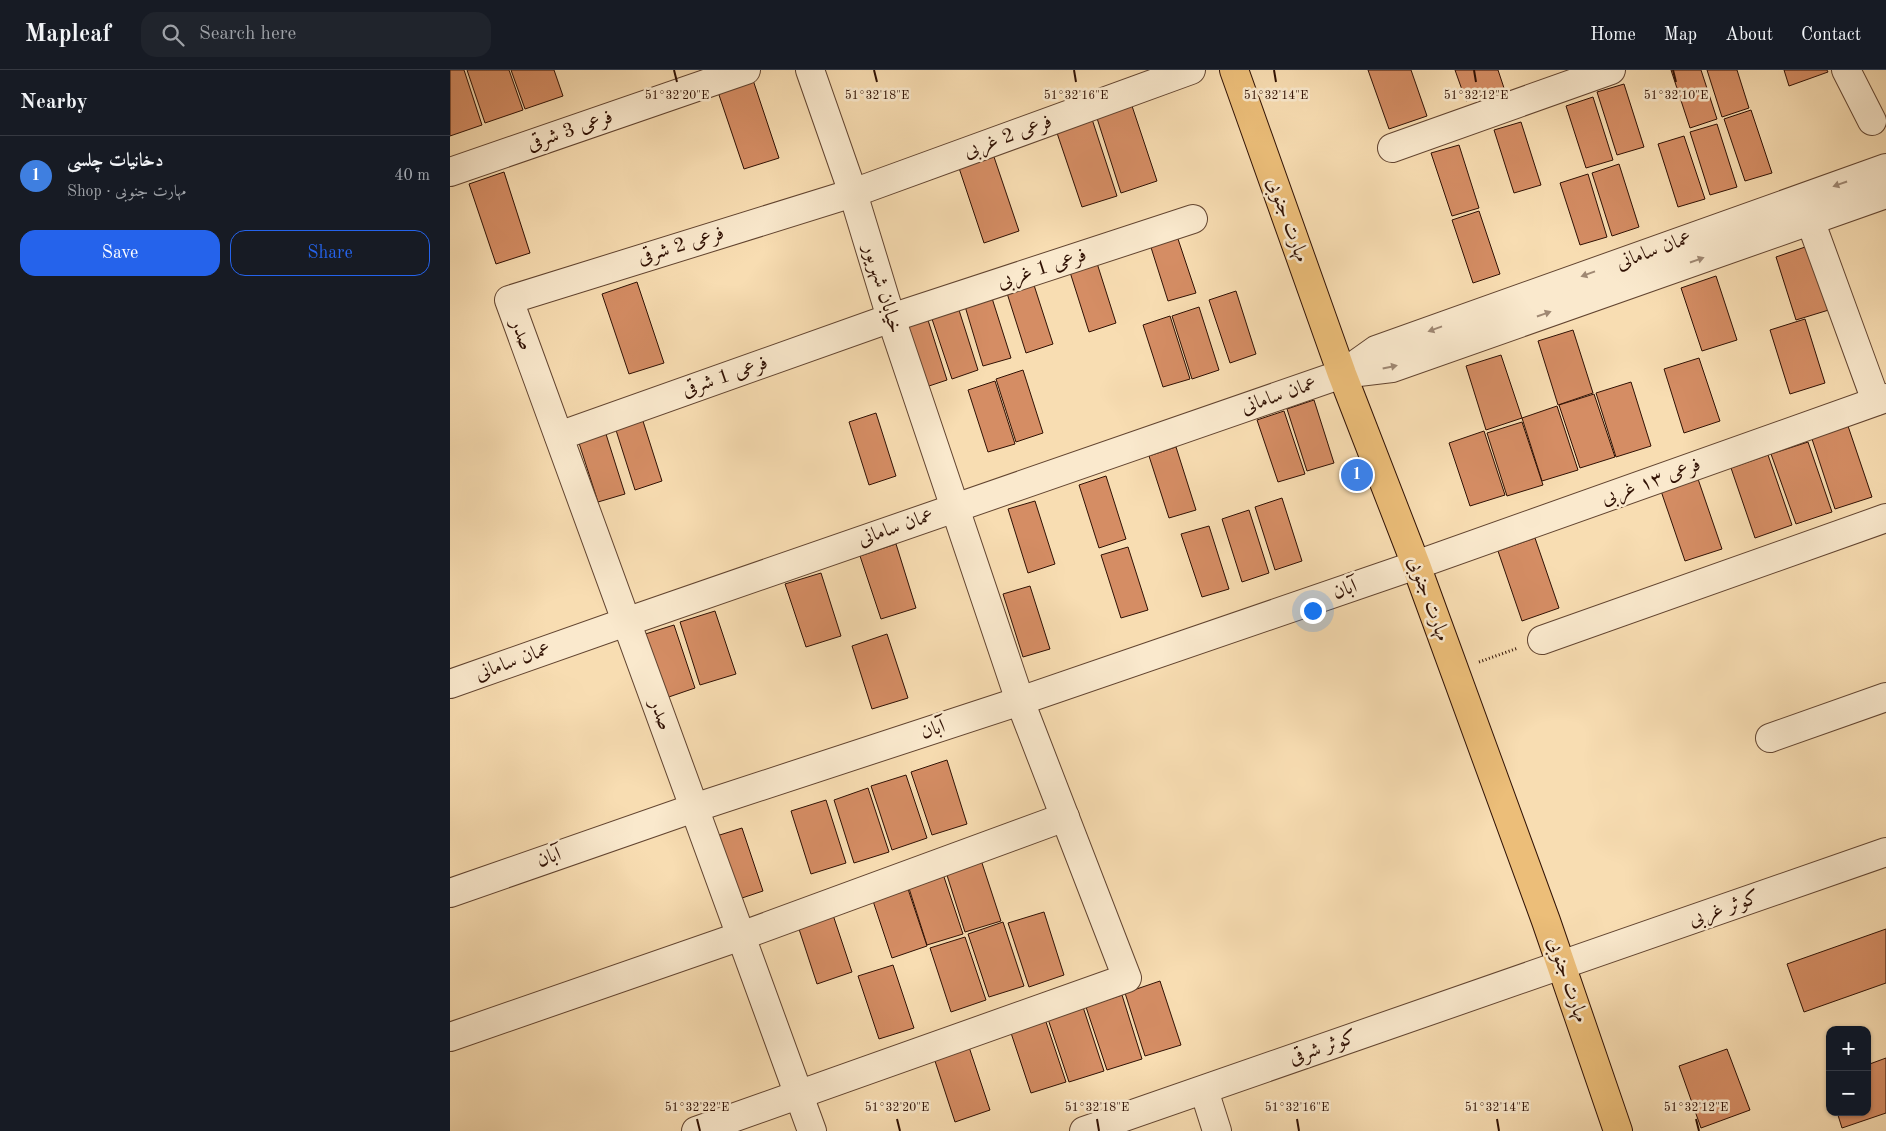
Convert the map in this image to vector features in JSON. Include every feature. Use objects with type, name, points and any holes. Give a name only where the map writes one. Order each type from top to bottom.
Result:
[{"type":"main road","name":"مهارت جنوبی","points":[[1234,70],[1342,374],[1455,670],[1562,966],[1618,1131]]},
{"type":"street","name":"فرعی 3 شرقی","points":[[450,172],[746,70]]},
{"type":"street","name":"خیابان شهریور","points":[[800,1095],[1127,978],[1020,701],[891,318],[853,193],[810,70]]},
{"type":"street","name":"فرعی 2 غربی","points":[[853,193],[1191,70]]},
{"type":"street","points":[[1392,148],[1576,76],[1611,70]]},
{"type":"street","points":[[1846,70],[1872,121],[1860,70]]},
{"type":"street","name":"عمان سامانی","points":[[450,684],[1342,374],[1392,368],[1807,209],[1886,168]]},
{"type":"street","name":"فرعی 2 شرقی","points":[[508,300],[853,193]]},
{"type":"street","name":"عمان سامانی","points":[[1807,209],[1886,194]]},
{"type":"street","points":[[1807,209],[1881,399]]},
{"type":"street","name":"فرعی 1 غربی","points":[[891,318],[1192,219]]},
{"type":"street","name":"صدر","points":[[508,300],[812,1131]]},
{"type":"street","name":"فرعی 1 شرقی","points":[[559,436],[891,318]]},
{"type":"street","name":"فرعی ۱۳ غربی","points":[[1416,566],[1881,399]]},
{"type":"street","points":[[1542,640],[1886,518]]},
{"type":"street","name":"آبان","points":[[450,893],[694,808],[1020,701],[1416,566]]},
{"type":"street","points":[[1770,738],[1886,697]]},
{"type":"street","points":[[450,1037],[742,936],[1065,817]]},
{"type":"street","name":"کوثر غربی","points":[[1562,966],[1886,852]]},
{"type":"street","name":"کوثر شرقی","points":[[1084,1131],[1562,966]]},
{"type":"street","points":[[1204,1090],[1218,1131]]},
{"type":"street","points":[[696,1131],[800,1095]]},
{"type":"path","points":[[1455,670],[1542,640]]},
{"type":"building","points":[[450,70],[464,70],[482,125],[450,136]]},
{"type":"building","points":[[467,70],[509,70],[523,110],[485,123]]},
{"type":"building","points":[[511,70],[554,70],[563,96],[525,109]]},
{"type":"building","points":[[1368,70],[1411,70],[1427,116],[1389,129]]},
{"type":"building","points":[[1455,70],[1498,70],[1504,88],[1466,101]]},
{"type":"building","points":[[1671,70],[1701,70],[1717,119],[1690,128]]},
{"type":"building","points":[[1707,70],[1737,70],[1749,108],[1722,117]]},
{"type":"building","points":[[1784,70],[1827,70],[1828,72],[1789,86]]},
{"type":"building","points":[[752,77],[779,158],[744,169],[717,89]]},
{"type":"building","points":[[1624,84],[1644,147],[1617,155],[1597,92]]},
{"type":"building","points":[[1593,97],[1613,160],[1586,168],[1566,106]]},
{"type":"building","points":[[1130,100],[1157,181],[1121,193],[1095,112]]},
{"type":"building","points":[[1751,110],[1772,173],[1745,181],[1724,119]]},
{"type":"building","points":[[1091,116],[1117,196],[1082,207],[1055,127]]},
{"type":"building","points":[[1521,122],[1541,185],[1514,193],[1494,130]]},
{"type":"building","points":[[1717,124],[1737,187],[1710,195],[1690,132]]},
{"type":"building","points":[[1684,136],[1705,199],[1678,207],[1658,144]]},
{"type":"building","points":[[1459,145],[1479,208],[1452,216],[1431,153]]},
{"type":"building","points":[[992,151],[1019,231],[984,243],[957,162]]},
{"type":"building","points":[[1619,164],[1639,227],[1612,236],[1592,173]]},
{"type":"building","points":[[504,172],[530,253],[496,264],[469,184]]},
{"type":"building","points":[[1588,174],[1607,237],[1580,245],[1560,183]]},
{"type":"building","points":[[1479,211],[1500,274],[1473,283],[1452,220]]},
{"type":"building","points":[[1175,230],[1196,293],[1168,301],[1148,238]]},
{"type":"building","points":[[1811,245],[1832,309],[1796,320],[1776,257]]},
{"type":"building","points":[[1096,260],[1116,323],[1089,332],[1069,269]]},
{"type":"building","points":[[1716,276],[1737,340],[1702,351],[1681,288]]},
{"type":"building","points":[[637,282],[664,363],[629,374],[602,294]]},
{"type":"building","points":[[1033,282],[1053,344],[1026,353],[1006,290]]},
{"type":"building","points":[[1236,291],[1256,354],[1230,363],[1209,300]]},
{"type":"building","points":[[991,295],[1011,358],[983,366],[964,303]]},
{"type":"building","points":[[958,307],[978,370],[952,379],[931,316]]},
{"type":"building","points":[[1199,307],[1219,370],[1192,379],[1172,316]]},
{"type":"building","points":[[1170,316],[1190,379],[1163,387],[1143,325]]},
{"type":"building","points":[[927,317],[947,380],[920,389],[891,318]]},
{"type":"building","points":[[1805,319],[1825,383],[1790,394],[1770,330]]},
{"type":"building","points":[[1573,330],[1593,393],[1558,405],[1538,341]]},
{"type":"building","points":[[1501,355],[1522,418],[1486,430],[1466,366]]},
{"type":"building","points":[[1699,358],[1720,421],[1684,433],[1664,369]]},
{"type":"building","points":[[1023,370],[1043,433],[1016,442],[996,379]]},
{"type":"building","points":[[995,381],[1015,444],[988,452],[968,390]]},
{"type":"building","points":[[1631,382],[1651,446],[1616,457],[1596,393]]},
{"type":"building","points":[[1594,394],[1615,457],[1580,468],[1559,405]]},
{"type":"building","points":[[1314,400],[1334,463],[1307,471],[1287,409]]},
{"type":"building","points":[[1557,406],[1578,470],[1542,481],[1522,418]]},
{"type":"building","points":[[1284,411],[1305,474],[1278,482],[1257,420]]},
{"type":"building","points":[[876,413],[896,476],[869,485],[849,422]]},
{"type":"building","points":[[642,418],[662,481],[635,490],[615,427]]},
{"type":"building","points":[[1522,422],[1543,485],[1507,496],[1487,433]]},
{"type":"building","points":[[1848,426],[1872,497],[1835,509],[1812,439]]},
{"type":"building","points":[[605,431],[625,494],[598,502],[578,440]]},
{"type":"building","points":[[1484,431],[1505,495],[1470,506],[1449,443]]},
{"type":"building","points":[[1808,442],[1832,512],[1796,524],[1771,454]]},
{"type":"building","points":[[1176,447],[1196,510],[1169,518],[1149,456]]},
{"type":"building","points":[[1768,455],[1792,525],[1755,538],[1731,468]]},
{"type":"building","points":[[1106,476],[1126,539],[1099,548],[1079,485]]},
{"type":"building","points":[[1698,479],[1722,549],[1685,561],[1661,491]]},
{"type":"building","points":[[1282,498],[1302,561],[1275,570],[1255,507]]},
{"type":"building","points":[[1035,501],[1055,564],[1028,573],[1008,509]]},
{"type":"building","points":[[1249,510],[1269,573],[1242,582],[1222,519]]},
{"type":"building","points":[[1209,526],[1229,589],[1202,597],[1181,534]]},
{"type":"building","points":[[1535,538],[1559,608],[1522,621],[1498,551]]},
{"type":"building","points":[[896,544],[916,608],[881,619],[860,556]]},
{"type":"building","points":[[1128,547],[1148,610],[1121,618],[1101,555]]},
{"type":"building","points":[[821,573],[841,636],[806,647],[785,584]]},
{"type":"building","points":[[1030,586],[1050,649],[1023,657],[1003,594]]},
{"type":"building","points":[[715,611],[736,674],[700,685],[680,622]]},
{"type":"building","points":[[674,625],[695,688],[660,700],[639,636]]},
{"type":"building","points":[[887,634],[908,698],[872,709],[852,646]]},
{"type":"building","points":[[947,760],[967,824],[932,835],[911,772]]},
{"type":"building","points":[[906,775],[927,838],[892,850],[871,786]]},
{"type":"building","points":[[868,788],[889,852],[854,863],[834,800]]},
{"type":"building","points":[[826,800],[846,863],[811,874],[791,811]]},
{"type":"building","points":[[742,828],[763,891],[727,903],[707,839]]},
{"type":"building","points":[[980,857],[1001,921],[965,932],[945,869]]},
{"type":"building","points":[[942,871],[963,934],[927,945],[907,882]]},
{"type":"building","points":[[906,883],[927,946],[892,958],[871,895]]},
{"type":"building","points":[[831,909],[852,972],[817,984],[796,920]]},
{"type":"building","points":[[1044,912],[1064,975],[1029,987],[1008,923]]},
{"type":"building","points":[[1003,922],[1024,986],[989,997],[968,934]]},
{"type":"building","points":[[1886,929],[1886,983],[1804,1012],[1787,964]]},
{"type":"building","points":[[965,937],[986,1000],[951,1012],[930,948]]},
{"type":"building","points":[[893,965],[914,1028],[879,1039],[858,976]]},
{"type":"building","points":[[1160,981],[1181,1045],[1145,1056],[1125,993]]},
{"type":"building","points":[[1122,995],[1142,1059],[1107,1070],[1086,1007]]},
{"type":"building","points":[[1083,1007],[1104,1071],[1069,1082],[1048,1019]]},
{"type":"building","points":[[1045,1019],[1066,1082],[1031,1093],[1010,1030]]},
{"type":"building","points":[[969,1047],[990,1110],[955,1122],[934,1058]]},
{"type":"building","points":[[1727,1049],[1750,1110],[1701,1128],[1679,1066]]},
{"type":"building","points":[[1886,1058],[1886,1113],[1842,1128],[1838,1116],[1871,1116],[1871,1064]]},
{"type":"place","name":"دخانیات چلسی","points":[[1357,475]]}]
